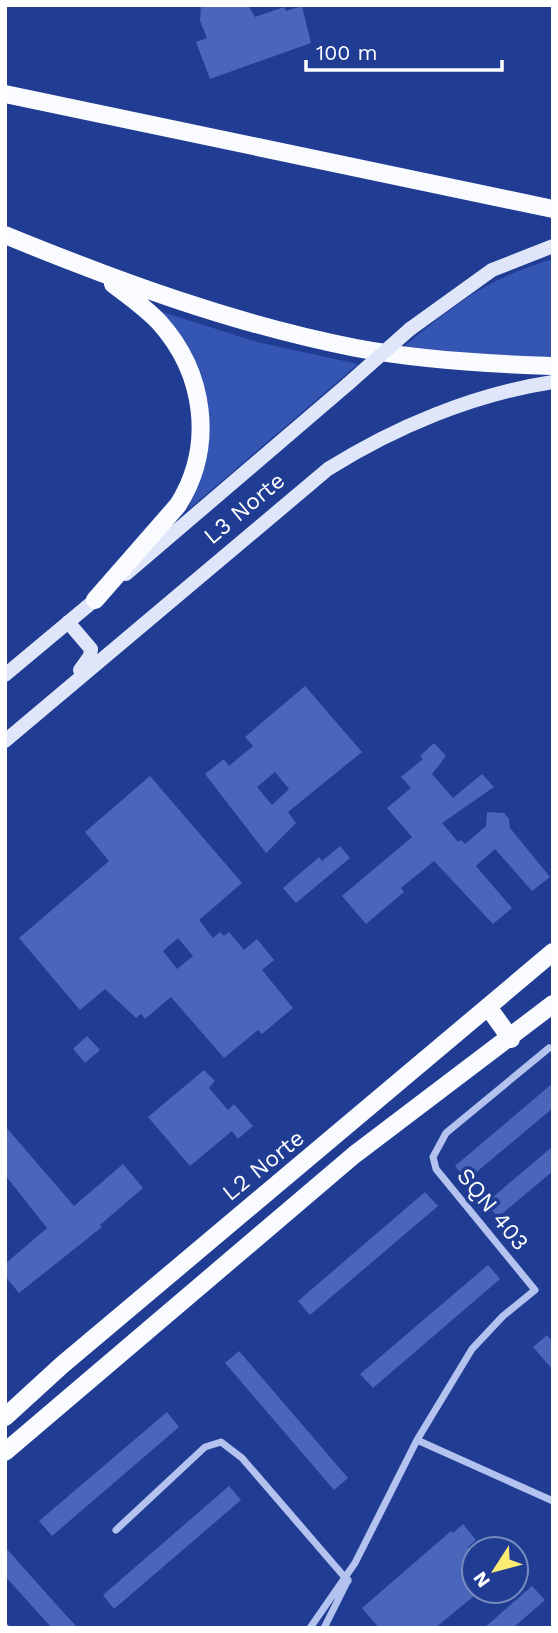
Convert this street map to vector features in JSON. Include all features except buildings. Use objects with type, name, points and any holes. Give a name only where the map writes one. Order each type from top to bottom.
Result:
[{"type":"main road","points":[[5,94],[553,209]]},
{"type":"main road","points":[[5,235],[100,274],[220,315],[358,348],[417,357],[553,366]]},
{"type":"main road","name":"L3 Norte","points":[[5,675],[410,329],[492,270],[553,246]]},
{"type":"main road","points":[[95,600],[178,505],[188,488],[198,455],[200,426],[199,393],[178,346],[158,320],[100,274]]},
{"type":"main road","name":"L3 Norte","points":[[5,741],[328,469],[372,442],[452,410],[502,392],[553,382]]},
{"type":"main road","points":[[68,622],[91,649],[90,656],[69,686]]},
{"type":"main road","name":"L2 Norte","points":[[5,1417],[72,1356],[553,951]]},
{"type":"main road","points":[[5,1452],[354,1155],[511,1039],[553,1004]]},
{"type":"main road","points":[[488,1007],[511,1039]]},
{"type":"street","name":"SQN 403","points":[[324,1628],[417,1440],[472,1349],[503,1316],[535,1290],[436,1168],[433,1157],[446,1133],[550,1048]]},
{"type":"street","points":[[417,1440],[553,1501]]},
{"type":"street","points":[[116,1530],[205,1447],[220,1442],[242,1458],[346,1580]]},
{"type":"street","name":"SQN 403","points":[[310,1628],[346,1580]]},
{"type":"shaded area","points":[[553,259],[553,363],[400,350],[471,295],[508,275]]},
{"type":"shaded area","points":[[147,307],[257,342],[358,364],[188,510],[199,480],[204,404]]}]
